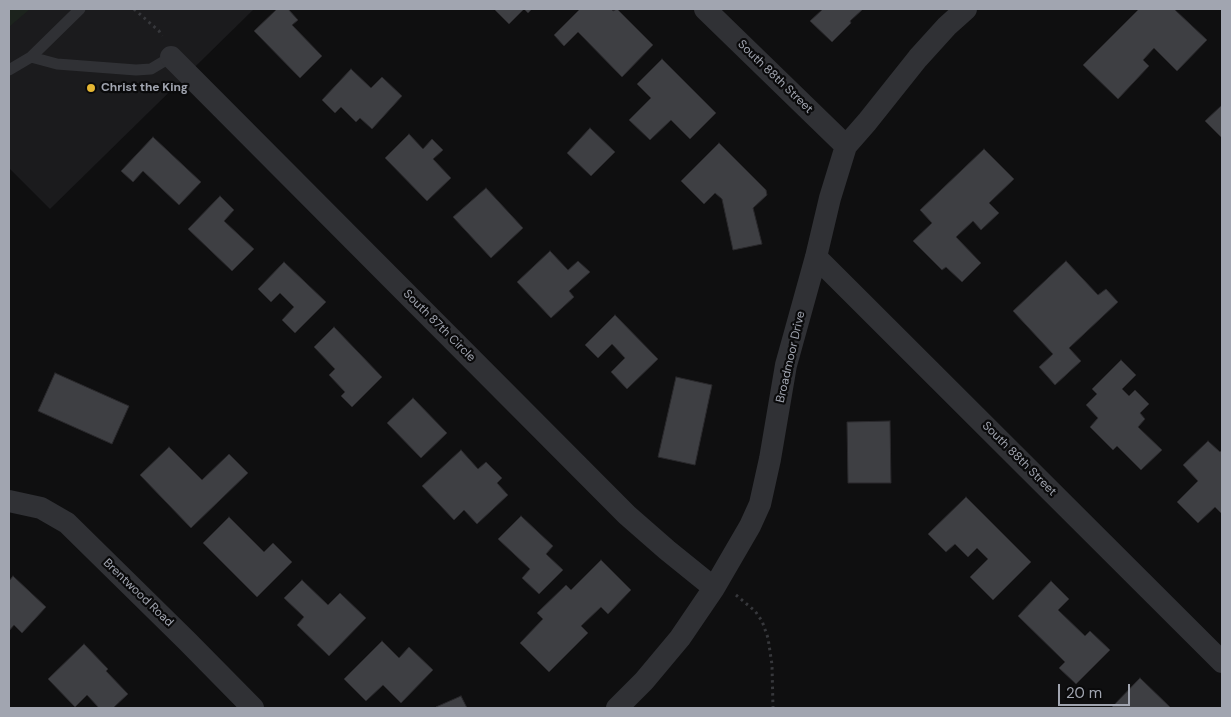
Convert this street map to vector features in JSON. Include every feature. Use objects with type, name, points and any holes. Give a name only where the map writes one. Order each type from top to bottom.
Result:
[{"type":"street","name":"South 88th Street","points":[[705,9],[846,146]]},
{"type":"street","name":"Broadmoor Drive","points":[[617,708],[644,681],[680,638],[714,588],[750,526],[760,504],[770,459],[786,365],[830,198],[846,146],[946,26],[966,9]]},
{"type":"street","name":"South 87th Circle","points":[[172,57],[627,515],[714,588]]},
{"type":"street","name":"South 88th Street","points":[[816,257],[1222,662]]},
{"type":"street","name":"Brentwood Road","points":[[9,500],[41,508],[67,523],[253,708]]},
{"type":"lane","points":[[9,70],[31,57],[80,9]]},
{"type":"lane","points":[[31,57],[56,64],[136,70],[151,69],[172,57]]},
{"type":"path","points":[[134,9],[159,31],[172,57]]},
{"type":"path","points":[[714,588],[734,594],[755,611],[762,621],[768,638],[772,665],[773,708]]},
{"type":"shaded area","name":"Christ the King","points":[[9,9],[254,9],[50,209],[9,168]]},
{"type":"shaded area","points":[[10,9],[30,9],[9,27]]},
{"type":"building","points":[[277,9],[288,9],[298,20],[292,25],[322,56],[300,78],[254,31]]},
{"type":"building","points":[[494,9],[524,9],[509,24]]},
{"type":"building","points":[[524,9],[532,9],[528,13]]},
{"type":"building","points":[[580,9],[611,9],[613,11],[617,9],[653,45],[622,77],[578,32],[564,46],[554,35]]},
{"type":"building","points":[[823,9],[863,9],[832,42],[810,21]]},
{"type":"building","points":[[1139,9],[1174,9],[1207,40],[1177,71],[1154,48],[1143,60],[1149,66],[1118,99],[1083,65]]},
{"type":"building","points":[[662,59],[716,113],[690,139],[671,120],[650,140],[629,120],[651,98],[637,84]]},
{"type":"building","points":[[351,69],[371,88],[382,77],[402,96],[372,129],[360,118],[356,122],[341,107],[335,113],[322,100]]},
{"type":"building","points":[[1222,105],[1222,138],[1205,121]]},
{"type":"building","points":[[590,128],[615,152],[591,176],[567,153]]},
{"type":"building","points":[[409,134],[423,149],[432,139],[443,150],[433,159],[451,178],[427,201],[385,158]]},
{"type":"building","points":[[153,137],[201,182],[179,205],[143,171],[133,182],[121,171]]},
{"type":"building","points":[[719,143],[766,190],[767,195],[753,208],[762,244],[733,250],[722,199],[715,193],[704,204],[681,181]]},
{"type":"building","points":[[984,149],[1014,179],[989,203],[999,213],[981,230],[973,221],[956,237],[981,263],[962,282],[946,267],[942,270],[913,241],[932,223],[920,210]]},
{"type":"building","points":[[486,188],[523,228],[491,258],[453,217]]},
{"type":"building","points":[[220,196],[234,210],[224,221],[254,249],[232,271],[188,229]]},
{"type":"building","points":[[550,251],[568,270],[578,261],[590,272],[569,291],[574,297],[551,318],[517,282]]},
{"type":"building","points":[[1066,261],[1098,295],[1106,289],[1118,302],[1069,348],[1081,361],[1055,385],[1039,367],[1053,354],[1013,311]]},
{"type":"building","points":[[284,262],[326,302],[295,333],[282,320],[294,307],[280,293],[271,302],[258,289]]},
{"type":"building","points":[[615,315],[658,359],[627,389],[611,372],[625,358],[612,344],[598,358],[585,345]]},
{"type":"building","points":[[334,327],[382,377],[352,407],[341,396],[345,392],[329,375],[335,369],[314,347]]},
{"type":"building","points":[[1121,360],[1136,375],[1122,389],[1129,396],[1135,390],[1149,404],[1140,413],[1145,419],[1138,427],[1162,450],[1141,470],[1117,446],[1113,450],[1090,427],[1098,418],[1086,405],[1097,394],[1092,389]]},
{"type":"building","points":[[55,373],[129,406],[112,444],[38,411]]},
{"type":"building","points":[[676,377],[712,385],[695,465],[658,457]]},
{"type":"building","points":[[413,398],[447,433],[421,458],[387,423]]},
{"type":"building","points":[[890,421],[891,483],[848,483],[847,422]]},
{"type":"building","points":[[1208,441],[1220,452],[1222,450],[1222,514],[1215,507],[1198,523],[1177,502],[1198,481],[1183,465]]},
{"type":"building","points":[[169,447],[202,480],[229,454],[248,473],[191,528],[140,475]]},
{"type":"building","points":[[461,450],[478,469],[486,462],[502,478],[497,483],[508,495],[477,524],[464,510],[454,520],[422,486]]},
{"type":"building","points":[[966,497],[1031,562],[993,600],[970,577],[988,559],[977,548],[968,557],[955,544],[946,552],[928,534]]},
{"type":"building","points":[[521,516],[553,546],[546,554],[563,570],[539,594],[522,578],[530,569],[498,539]]},
{"type":"building","points":[[229,517],[264,552],[273,543],[292,562],[257,597],[203,543]]},
{"type":"building","points":[[601,560],[631,590],[608,614],[601,607],[581,626],[588,633],[549,672],[520,643],[543,619],[537,613],[566,585],[571,590]]},
{"type":"building","points":[[13,576],[46,607],[22,633],[14,625],[9,631],[9,581]]},
{"type":"building","points":[[302,580],[328,605],[340,593],[366,618],[329,656],[297,625],[304,617],[284,598]]},
{"type":"building","points":[[1051,581],[1069,599],[1058,610],[1085,636],[1090,631],[1110,650],[1076,684],[1059,668],[1065,662],[1018,616]]},
{"type":"building","points":[[382,641],[399,658],[409,647],[433,670],[401,703],[383,685],[366,701],[344,679]]},
{"type":"building","points":[[84,644],[108,669],[106,671],[128,694],[113,708],[99,708],[87,695],[75,707],[48,679]]},
{"type":"building","points":[[1140,678],[1171,708],[1111,708]]},
{"type":"building","points":[[461,696],[467,708],[436,708],[436,707]]},
{"type":"place","name":"Christ the King","points":[[91,88]]}]
